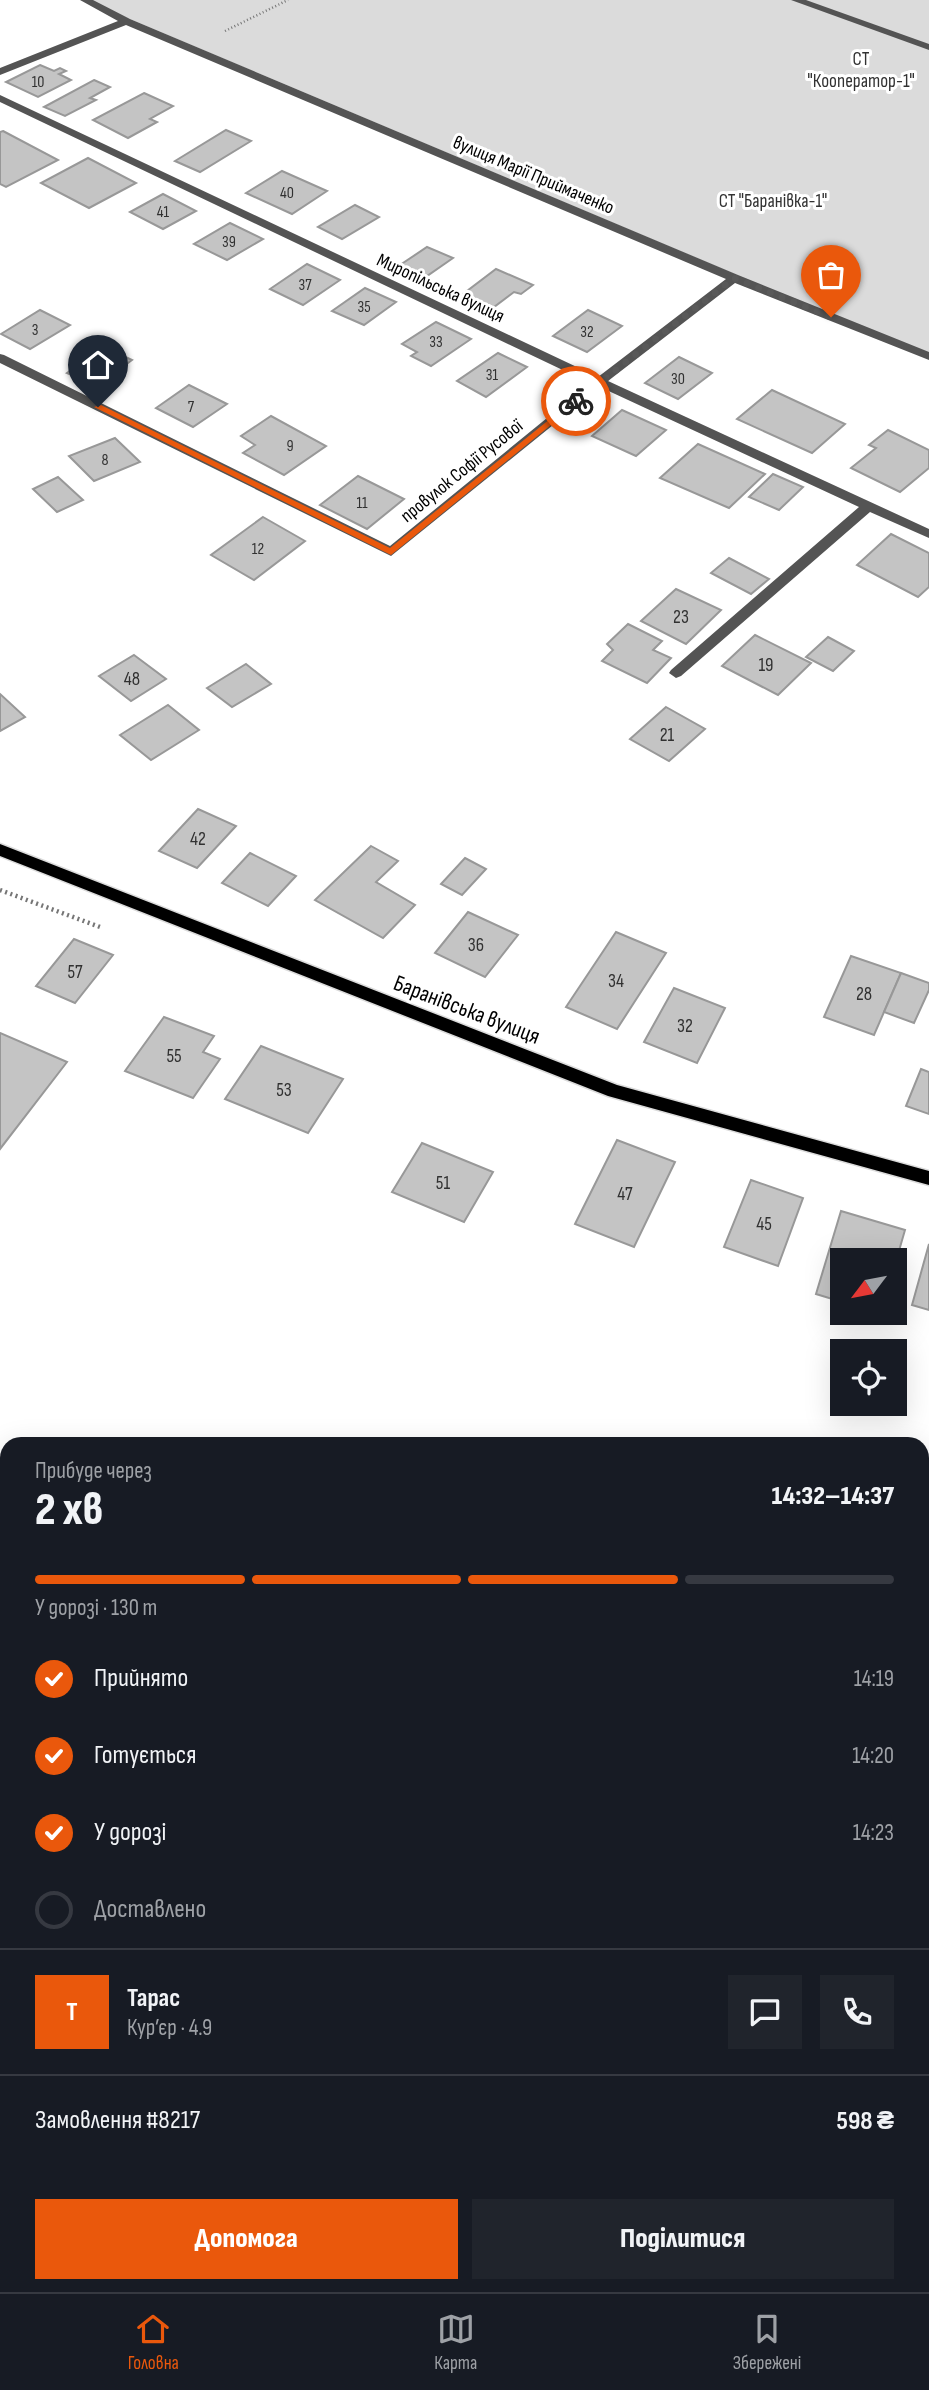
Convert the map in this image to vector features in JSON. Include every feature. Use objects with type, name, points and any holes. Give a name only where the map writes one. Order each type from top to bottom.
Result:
[{"type":"main road","name":"Баранівська вулиця","points":[[0,850],[614,1091],[929,1178]]},
{"type":"street","name":"вулиця Марії Приймаченко","points":[[85,0],[126,20],[734,278],[929,356]]},
{"type":"street","points":[[796,0],[929,47]]},
{"type":"street","points":[[0,72],[126,20]]},
{"type":"street","name":"Миропільська вулиця","points":[[0,99],[598,382],[929,534]]},
{"type":"street","name":"провулок Софії Русової","points":[[0,358],[391,552],[598,382],[734,278]]},
{"type":"street","points":[[676,673],[868,506]]},
{"type":"path","points":[[192,47],[288,0]]},
{"type":"green space","name":"СТ \"Баранівка-1\"","points":[[85,0],[929,0],[929,356]]},
{"type":"building","points":[[40,65],[54,71],[60,68],[66,71],[59,74],[71,80],[38,97],[6,82]]},
{"type":"building","points":[[94,80],[110,87],[90,98],[96,100],[65,116],[44,107]]},
{"type":"building","points":[[144,93],[173,106],[150,119],[157,122],[128,138],[93,120]]},
{"type":"building","points":[[226,130],[251,141],[200,172],[175,161]]},
{"type":"building","points":[[3,131],[58,160],[6,187],[0,184],[0,132]]},
{"type":"building","points":[[88,158],[136,183],[89,208],[41,183]]},
{"type":"building","points":[[282,171],[327,191],[292,214],[246,193]]},
{"type":"building","points":[[163,194],[196,211],[163,229],[130,212]]},
{"type":"building","points":[[355,205],[379,217],[342,239],[318,227]]},
{"type":"building","points":[[230,223],[263,239],[227,260],[194,244]]},
{"type":"building","points":[[427,247],[453,258],[427,276],[400,265]]},
{"type":"building","points":[[307,264],[340,280],[303,305],[270,289]]},
{"type":"building","points":[[496,269],[533,285],[521,294],[514,292],[494,307],[463,294]]},
{"type":"building","points":[[365,288],[396,302],[364,325],[332,311]]},
{"type":"building","points":[[40,310],[70,325],[30,349],[1,334]]},
{"type":"building","points":[[588,310],[622,326],[587,352],[553,336]]},
{"type":"building","points":[[436,322],[471,339],[431,366],[411,356],[417,352],[402,344]]},
{"type":"building","points":[[104,347],[132,360],[97,386],[67,373]]},
{"type":"building","points":[[498,353],[527,367],[486,397],[457,381]]},
{"type":"building","points":[[679,357],[712,373],[678,399],[645,383]]},
{"type":"building","points":[[189,385],[227,404],[193,427],[156,408]]},
{"type":"building","points":[[772,390],[845,424],[812,453],[737,419]]},
{"type":"building","points":[[622,410],[666,430],[636,456],[592,436]]},
{"type":"building","points":[[271,416],[326,446],[284,475],[243,453],[255,445],[241,436]]},
{"type":"building","points":[[888,430],[929,450],[929,468],[900,492],[851,468],[876,448],[869,445]]},
{"type":"building","points":[[115,438],[140,462],[94,481],[69,456]]},
{"type":"building","points":[[698,444],[765,474],[729,508],[660,478]]},
{"type":"building","points":[[773,474],[803,487],[779,510],[749,497]]},
{"type":"building","points":[[358,476],[404,499],[367,529],[320,505]]},
{"type":"building","points":[[58,477],[83,500],[57,512],[33,489]]},
{"type":"building","points":[[263,517],[305,541],[254,580],[211,555]]},
{"type":"building","points":[[891,534],[929,553],[929,587],[918,597],[857,565]]},
{"type":"building","points":[[729,558],[769,579],[751,594],[711,573]]},
{"type":"building","points":[[676,589],[721,610],[686,644],[641,621]]},
{"type":"building","points":[[628,624],[662,641],[653,650],[671,658],[647,683],[602,661],[613,650],[607,644]]},
{"type":"building","points":[[755,635],[811,663],[778,695],[722,666]]},
{"type":"building","points":[[828,637],[854,651],[833,671],[806,657]]},
{"type":"building","points":[[134,655],[166,679],[131,701],[99,676]]},
{"type":"building","points":[[246,664],[271,684],[232,707],[207,688]]},
{"type":"building","points":[[0,694],[25,717],[0,731]]},
{"type":"building","points":[[168,705],[199,730],[151,760],[120,735]]},
{"type":"building","points":[[666,707],[705,729],[669,761],[630,739]]},
{"type":"building","points":[[198,809],[236,826],[197,868],[159,851]]},
{"type":"building","points":[[371,846],[398,861],[376,882],[415,905],[383,938],[315,900]]},
{"type":"building","points":[[250,853],[296,876],[268,906],[222,883]]},
{"type":"building","points":[[465,858],[486,869],[462,895],[441,884]]},
{"type":"building","points":[[468,912],[518,935],[485,977],[435,953]]},
{"type":"building","points":[[616,932],[666,953],[617,1029],[566,1007]]},
{"type":"building","points":[[74,939],[113,955],[75,1003],[36,986]]},
{"type":"building","points":[[851,956],[901,973],[874,1035],[824,1017]]},
{"type":"building","points":[[901,973],[929,983],[929,990],[914,1023],[884,1012]]},
{"type":"building","points":[[674,988],[725,1008],[697,1063],[644,1042]]},
{"type":"building","points":[[164,1017],[214,1036],[203,1052],[220,1059],[193,1098],[125,1071]]},
{"type":"building","points":[[0,1033],[67,1062],[0,1149]]},
{"type":"building","points":[[261,1046],[343,1079],[308,1133],[225,1099]]},
{"type":"building","points":[[921,1069],[929,1072],[929,1114],[906,1106]]},
{"type":"building","points":[[617,1140],[675,1162],[634,1247],[575,1224]]},
{"type":"building","points":[[422,1143],[493,1172],[464,1222],[392,1192]]},
{"type":"building","points":[[751,1180],[803,1198],[778,1266],[724,1247]]},
{"type":"building","points":[[841,1211],[905,1230],[900,1248],[830,1248],[830,1298],[816,1294]]},
{"type":"building","points":[[929,1244],[929,1310],[912,1305]]},
{"type":"way so far","points":[[576,401],[734,278],[831,317]]},
{"type":"route","points":[[98,407],[391,552],[576,401]]},
{"type":"park label","name":"СТ \"Кооператор-1\"","points":[[861,69]]}]
